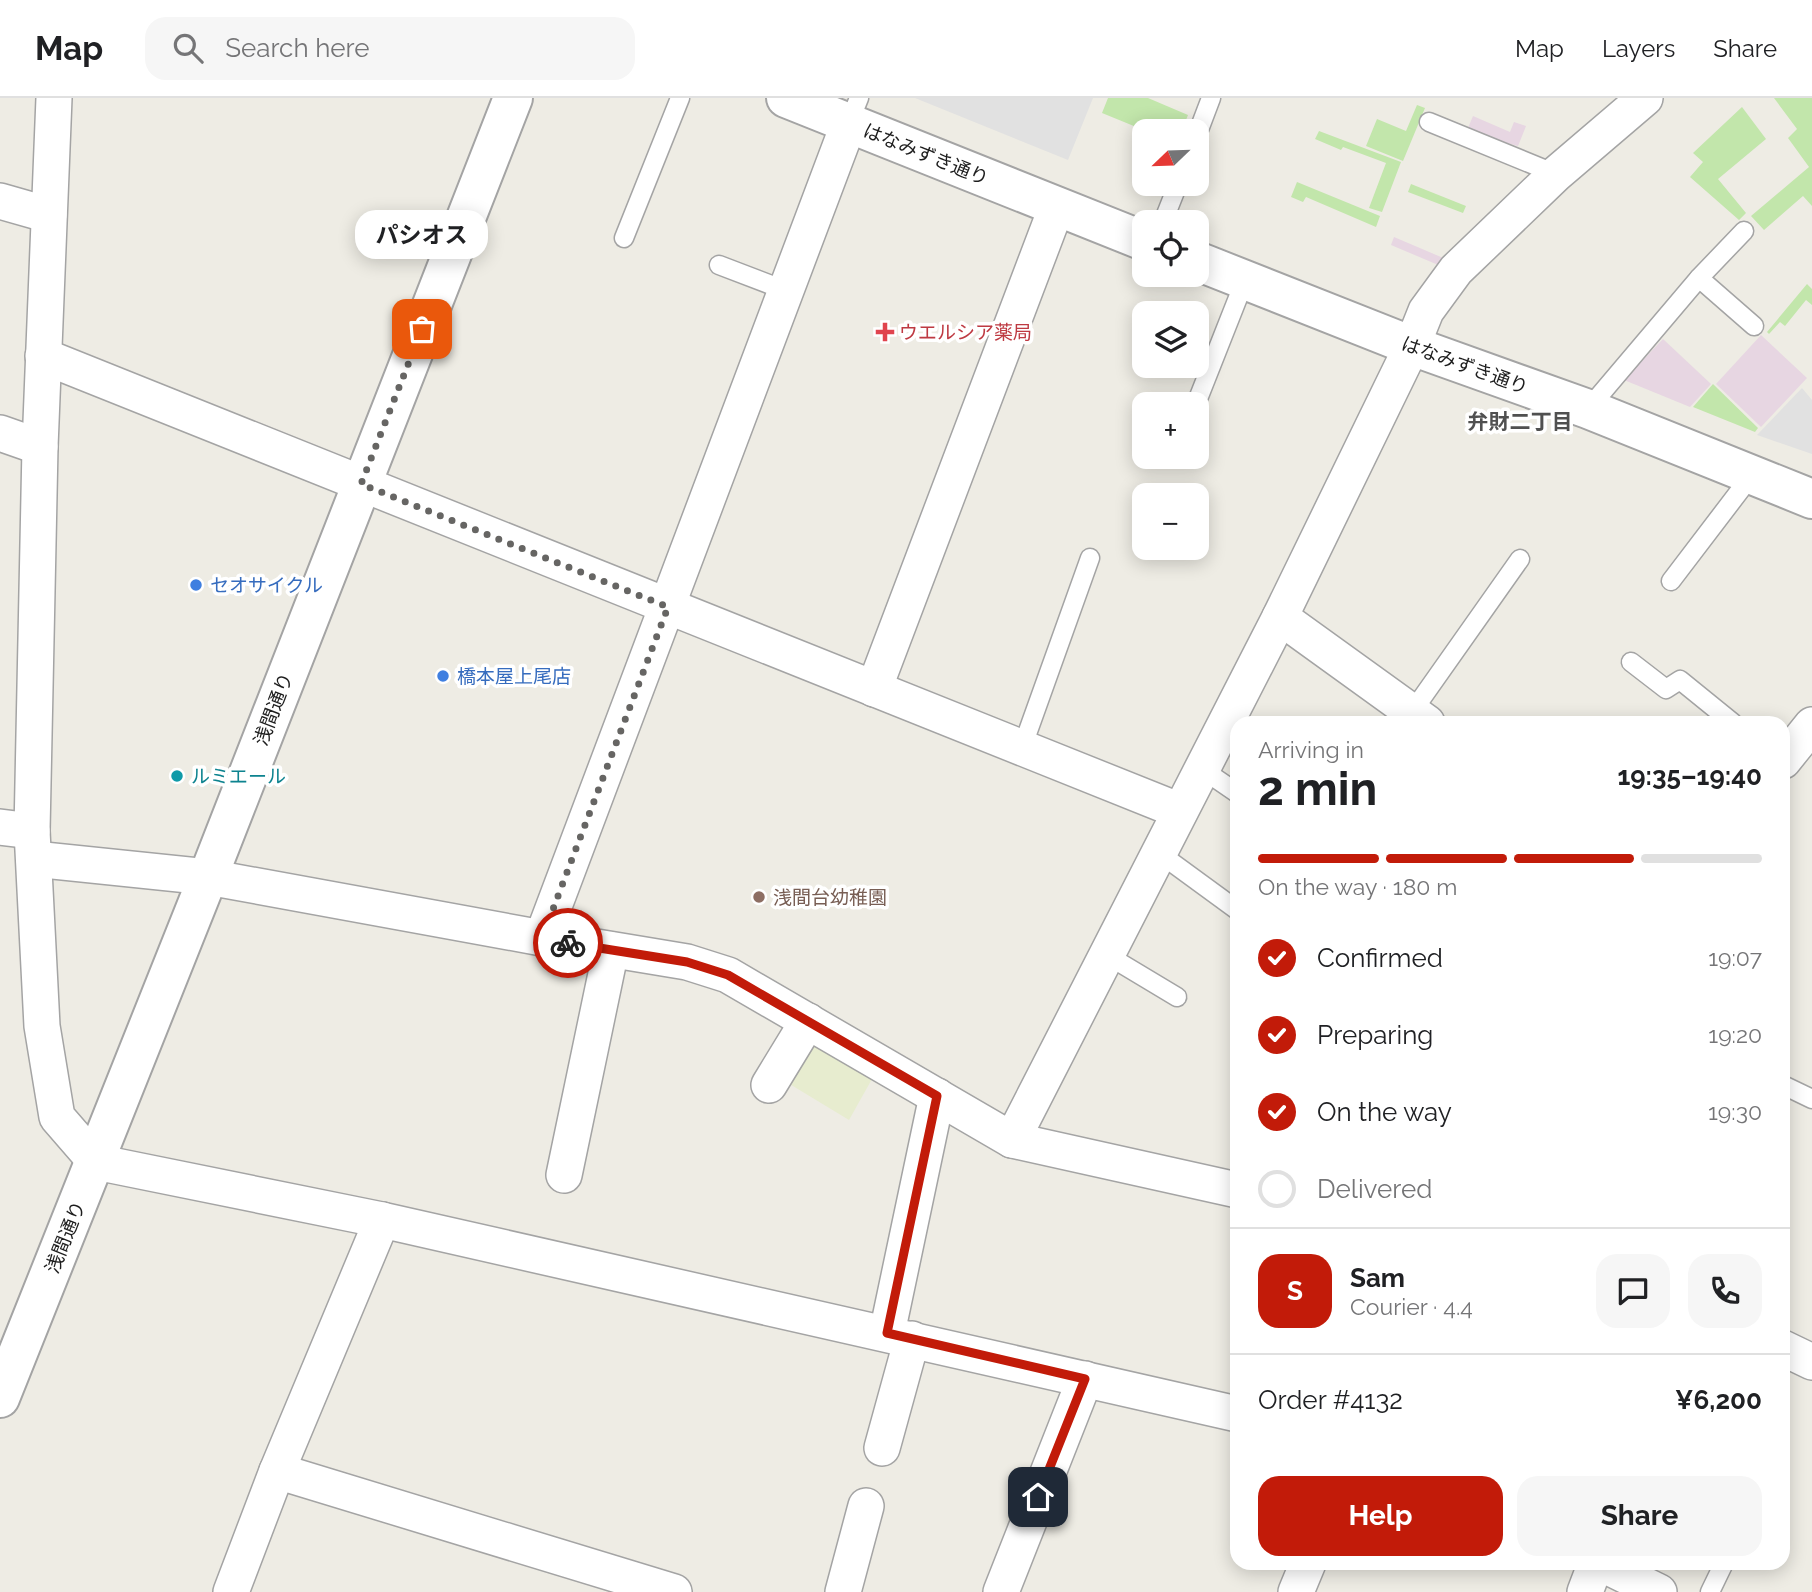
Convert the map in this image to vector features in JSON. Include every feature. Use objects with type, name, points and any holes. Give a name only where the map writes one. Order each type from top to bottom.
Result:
[{"type":"street","points":[[54,98],[22,839],[42,1026],[57,1117],[96,1162],[382,1220],[1230,1411]]},
{"type":"street","name":"浅間通り","points":[[0,1398],[96,1162],[513,98]]},
{"type":"street","name":"はなみずき通り","points":[[786,98],[854,111],[1057,206],[1132,236]]},
{"type":"street","points":[[1012,1140],[1280,618],[1412,346],[1426,311],[1456,270],[1556,174],[1645,98]]},
{"type":"street","points":[[542,938],[854,111]]},
{"type":"street","points":[[0,201],[49,215]]},
{"type":"street","points":[[873,689],[1057,206]]},
{"type":"street","name":"はなみずき通り","points":[[1209,266],[1412,346],[1588,409],[1812,499]]},
{"type":"street","points":[[43,356],[1180,811]]},
{"type":"street","points":[[0,433],[40,447]]},
{"type":"street","points":[[1280,618],[1417,716]]},
{"type":"street","points":[[1790,752],[1812,725]]},
{"type":"street","points":[[22,839],[208,877],[687,962],[728,975],[1012,1140],[1230,1188]]},
{"type":"street","points":[[564,1175],[611,950]]},
{"type":"street","points":[[769,1085],[808,1021]]},
{"type":"street","points":[[882,1448],[937,1096]]},
{"type":"street","points":[[231,1592],[276,1471],[382,1220]]},
{"type":"street","points":[[1790,1351],[1812,1362]]},
{"type":"street","points":[[1001,1592],[1085,1379]]},
{"type":"street","points":[[276,1471],[674,1592]]},
{"type":"street","points":[[843,1592],[866,1506]]},
{"type":"street","points":[[1296,1592],[1305,1570]]},
{"type":"street","points":[[1585,1592],[1595,1570]]},
{"type":"street","points":[[1613,1570],[1660,1592]]},
{"type":"lane","points":[[624,238],[680,98]]},
{"type":"lane","points":[[1203,119],[1211,98]]},
{"type":"lane","points":[[1429,122],[1556,174]]},
{"type":"lane","points":[[1588,409],[1699,278],[1744,231]]},
{"type":"lane","points":[[719,265],[787,291]]},
{"type":"lane","points":[[1699,278],[1754,326]]},
{"type":"lane","points":[[1201,392],[1245,280]]},
{"type":"lane","points":[[1671,581],[1751,476]]},
{"type":"lane","points":[[1022,748],[1090,558]]},
{"type":"lane","points":[[1421,716],[1520,559]]},
{"type":"lane","points":[[1631,662],[1666,689],[1680,680],[1724,716]]},
{"type":"lane","points":[[1202,769],[1230,788]]},
{"type":"lane","points":[[1159,853],[1230,904]]},
{"type":"lane","points":[[1107,955],[1177,997]]},
{"type":"lane","points":[[1790,1088],[1812,1099]]},
{"type":"lane","points":[[1710,1592],[1721,1570]]},
{"type":"shaded area","points":[[915,98],[1093,98],[1068,160]]},
{"type":"shaded area","points":[[1473,116],[1510,132],[1514,122],[1526,126],[1518,146],[1492,139],[1468,128]]},
{"type":"shaded area","points":[[1394,237],[1448,260],[1443,267],[1391,245]]},
{"type":"shaded area","points":[[1761,335],[1807,378],[1761,427],[1716,384]]},
{"type":"shaded area","points":[[1663,339],[1711,384],[1690,407],[1624,380]]},
{"type":"shaded area","points":[[1802,388],[1812,400],[1812,454],[1757,435]]},
{"type":"green space","points":[[1108,98],[1148,98],[1188,115],[1186,119],[1132,119],[1132,125],[1102,113]]},
{"type":"green space","points":[[1774,98],[1812,98],[1812,206],[1803,196],[1764,230],[1751,216],[1809,167],[1788,138],[1797,129]]},
{"type":"green space","points":[[1417,105],[1425,108],[1403,161],[1366,146],[1377,119],[1406,131]]},
{"type":"green space","points":[[1742,107],[1766,139],[1718,179],[1746,213],[1739,220],[1690,177],[1703,162],[1693,153]]},
{"type":"green space","points":[[1319,131],[1401,162],[1382,212],[1369,208],[1386,163],[1315,139]]},
{"type":"green space","points":[[1297,182],[1380,216],[1376,227],[1306,197],[1303,202],[1291,197]]},
{"type":"green space","points":[[1411,184],[1466,206],[1463,213],[1408,192]]},
{"type":"green space","points":[[1807,284],[1812,289],[1812,305],[1806,300],[1785,326],[1780,322],[1769,334],[1767,332]]},
{"type":"green space","points":[[1713,384],[1758,428],[1755,432],[1693,407]]},
{"type":"green space","points":[[806,1040],[877,1070],[849,1120],[783,1080]]},
{"type":"way so far","points":[[422,329],[361,484],[668,607],[542,938],[568,943]]},
{"type":"place","name":"パシオス","points":[[422,329]]},
{"type":"place","name":"ウエルシア薬局","points":[[885,332]]},
{"type":"place","name":"セオサイクル","points":[[196,585]]},
{"type":"place","name":"橋本屋上尾店","points":[[443,676]]},
{"type":"place","name":"ルミエール","points":[[177,776]]},
{"type":"place","name":"浅間台幼稚園","points":[[759,897]]},
{"type":"district","name":"弁財二丁目","points":[[1520,421]]},
{"type":"route","points":[[568,943],[687,962],[728,975],[937,1096],[887,1333],[1085,1379],[1038,1497]]}]
